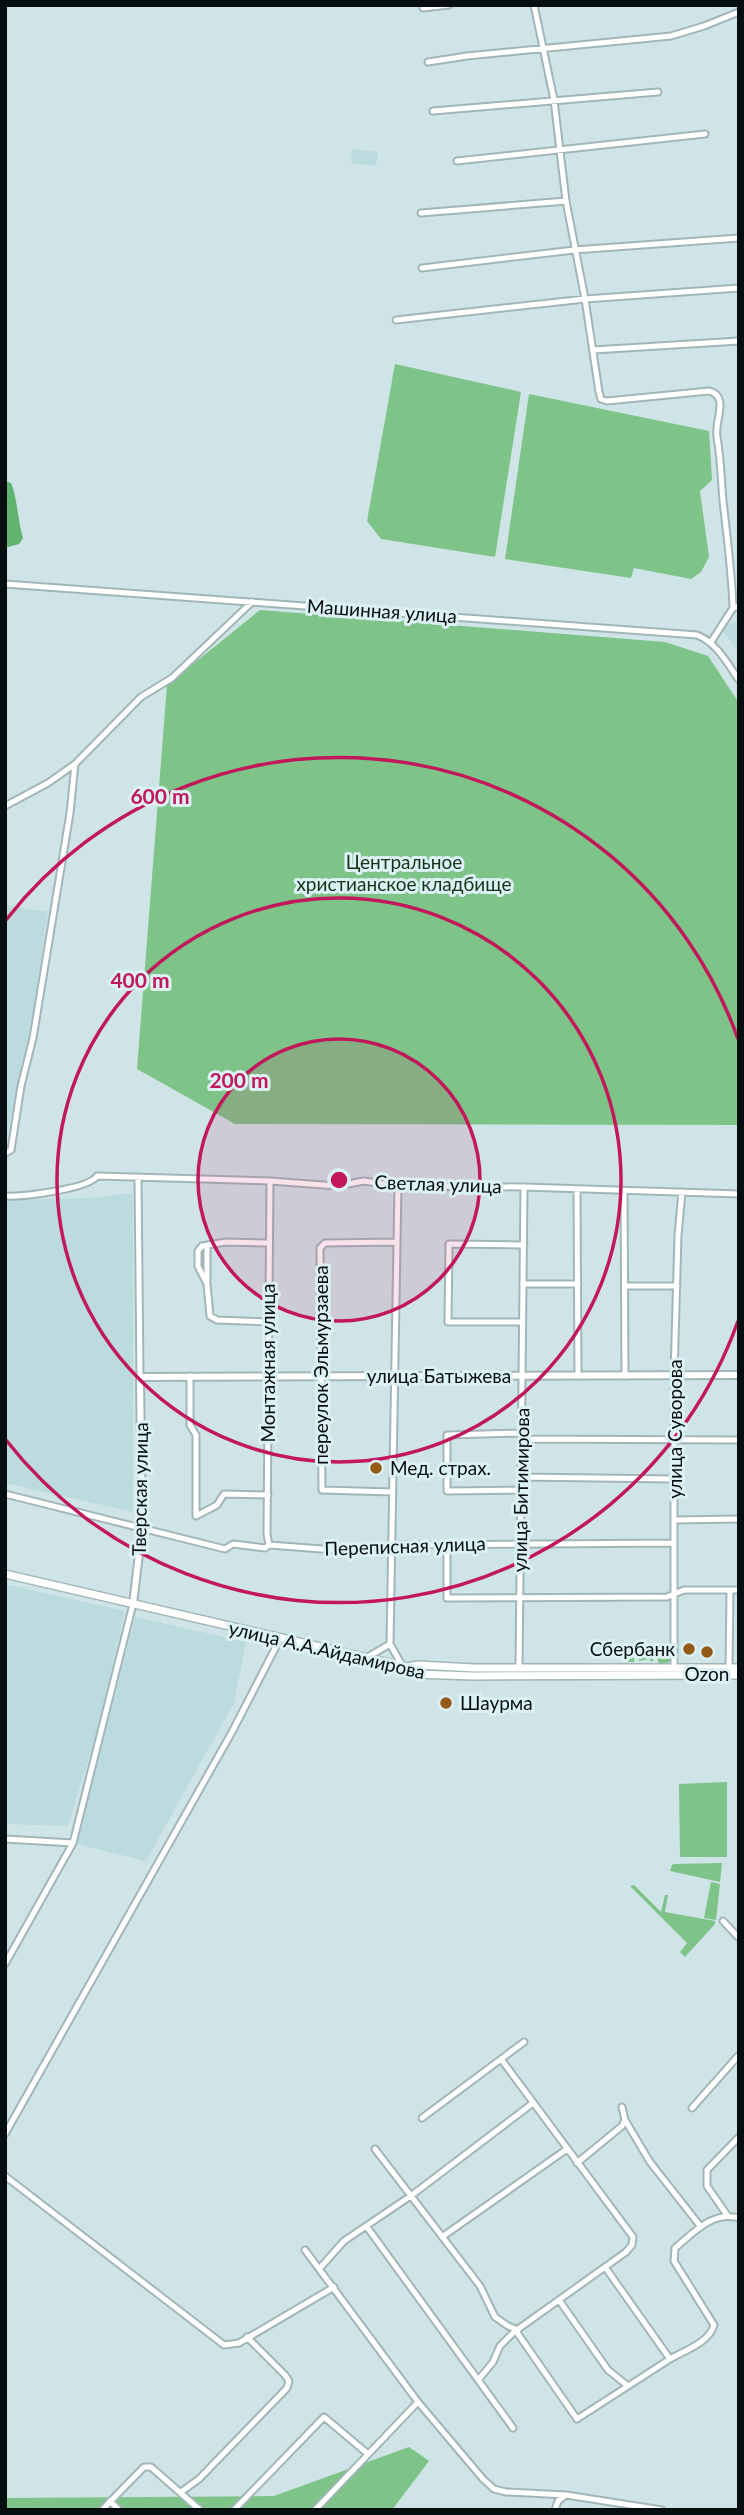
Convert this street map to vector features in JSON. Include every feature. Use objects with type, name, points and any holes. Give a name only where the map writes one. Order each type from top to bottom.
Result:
[{"type":"main road","name":"улица А.А.Айдамирова","points":[[5,1574],[405,1667]]},
{"type":"main road","points":[[405,1667],[417,1670]]},
{"type":"main road","name":"улица А.А.Айдамирова","points":[[417,1670],[739,1668]]},
{"type":"main road","name":"улица А.А.Айдамирова","points":[[417,1670],[472,1676],[739,1675]]},
{"type":"street","points":[[423,8],[449,5]]},
{"type":"street","points":[[534,5],[554,100],[566,201],[601,399],[643,399],[709,391],[720,397],[716,427],[722,460],[722,488],[736,607],[711,642],[739,680]]},
{"type":"street","points":[[428,62],[671,36],[739,12]]},
{"type":"street","points":[[433,111],[658,92]]},
{"type":"street","points":[[457,161],[705,134]]},
{"type":"street","points":[[421,213],[566,201]]},
{"type":"street","points":[[422,268],[574,250],[739,237]]},
{"type":"street","points":[[396,320],[585,299],[739,288]]},
{"type":"street","points":[[593,350],[739,341]]},
{"type":"street","name":"Машинная улица","points":[[5,584],[697,635],[711,642]]},
{"type":"street","points":[[5,806],[48,783],[75,764],[141,697],[172,678],[252,602]]},
{"type":"street","points":[[5,1153],[11,1150],[20,1086],[33,1038],[70,813],[75,764]]},
{"type":"street","name":"Светлая улица","points":[[5,1196],[31,1195],[89,1184],[97,1176],[270,1181],[337,1186],[372,1182],[398,1186],[739,1194]]},
{"type":"street","name":"Тверская улица","points":[[5,1964],[74,1843],[133,1604],[142,1529],[138,1177]]},
{"type":"street","name":"Монтажная улица","points":[[269,1545],[270,1181]]},
{"type":"street","points":[[398,1186],[390,1644],[405,1667]]},
{"type":"street","name":"улица Битимирова","points":[[519,1668],[524,1187]]},
{"type":"street","points":[[577,1189],[578,1376]]},
{"type":"street","points":[[624,1191],[625,1376]]},
{"type":"street","name":"улица Суворова","points":[[674,1668],[674,1376],[678,1235],[682,1192]]},
{"type":"street","points":[[269,1243],[226,1242],[202,1246],[198,1251],[198,1266],[207,1284],[210,1316],[217,1320],[269,1322]]},
{"type":"street","name":"переулок Эльмурзаева","points":[[393,1492],[322,1490],[319,1376],[322,1244],[397,1242]]},
{"type":"street","points":[[522,1322],[448,1322],[449,1244],[524,1245]]},
{"type":"street","points":[[524,1284],[578,1284]]},
{"type":"street","points":[[625,1286],[677,1286]]},
{"type":"street","name":"улица Батыжева","points":[[140,1377],[739,1375]]},
{"type":"street","points":[[190,1376],[190,1425],[196,1435],[196,1516],[217,1505],[224,1494],[268,1495]]},
{"type":"street","points":[[521,1490],[447,1491],[447,1435],[739,1440]]},
{"type":"street","points":[[521,1477],[674,1479]]},
{"type":"street","name":"Переписная улица","points":[[5,1494],[225,1549],[233,1544],[265,1548],[269,1545],[388,1550],[397,1545],[674,1543]]},
{"type":"street","points":[[675,1520],[739,1519]]},
{"type":"street","points":[[447,1544],[447,1598],[667,1597],[684,1590],[739,1590]]},
{"type":"street","points":[[729,1668],[730,1590]]},
{"type":"street","points":[[5,2134],[219,1755],[280,1639]]},
{"type":"street","points":[[365,1659],[390,1644]]},
{"type":"street","points":[[5,1839],[74,1843]]},
{"type":"street","points":[[723,1921],[739,1938]]},
{"type":"street","points":[[422,2119],[524,2042]]},
{"type":"street","points":[[692,2108],[739,2055]]},
{"type":"street","points":[[479,2379],[493,2362],[500,2346],[517,2330],[626,2252],[632,2245],[633,2236],[501,2059]]},
{"type":"street","points":[[320,2268],[344,2241],[412,2195],[533,2104]]},
{"type":"street","points":[[622,2107],[625,2120],[650,2162],[698,2229]]},
{"type":"street","points":[[577,2163],[625,2120]]},
{"type":"street","points":[[727,2215],[707,2186],[707,2170],[739,2137]]},
{"type":"street","points":[[375,2149],[480,2286],[495,2317],[517,2330],[577,2419],[706,2338],[713,2330],[712,2319],[674,2261],[673,2254],[675,2248],[698,2229],[719,2217],[737,2217],[739,2226]]},
{"type":"street","points":[[442,2237],[567,2149]]},
{"type":"street","points":[[5,2176],[217,2342],[231,2346],[334,2287]]},
{"type":"street","points":[[367,2227],[513,2428]]},
{"type":"street","points":[[305,2250],[418,2402],[483,2480],[494,2489],[566,2495],[662,2510]]},
{"type":"street","points":[[605,2267],[670,2359]]},
{"type":"street","points":[[559,2300],[608,2370],[628,2386]]},
{"type":"street","points":[[181,2492],[199,2479],[288,2388],[289,2381],[285,2375],[247,2337]]},
{"type":"street","points":[[315,2510],[418,2402]]},
{"type":"street","points":[[234,2510],[324,2417],[368,2454]]},
{"type":"street","points":[[102,2510],[145,2467],[155,2468],[200,2510]]},
{"type":"street","points":[[555,2510],[558,2501],[566,2495]]},
{"type":"street","points":[[110,2501],[119,2510]]},
{"type":"shaded area","points":[[352,149],[378,152],[376,166],[351,163]]},
{"type":"shaded area","points":[[739,620],[739,652],[721,628]]},
{"type":"shaded area","points":[[5,905],[48,912],[27,1049],[5,1141]]},
{"type":"shaded area","points":[[133,1193],[133,1512],[5,1483],[5,1200],[90,1198]]},
{"type":"shaded area","points":[[5,1584],[125,1611],[99,1725],[68,1826],[5,1824]]},
{"type":"shaded area","points":[[135,1617],[246,1642],[234,1703],[146,1861],[77,1844]]},
{"type":"green space","points":[[395,364],[521,392],[495,557],[381,539],[367,521]]},
{"type":"green space","points":[[529,394],[709,431],[712,480],[700,491],[709,557],[701,572],[691,579],[634,568],[631,578],[505,559]]},
{"type":"green space","points":[[5,481],[11,483],[13,488],[23,538],[19,544],[5,548]]},
{"type":"green space","name":"Центральное христианское кладбище","points":[[260,610],[665,642],[708,656],[739,703],[739,1125],[235,1124],[137,1069],[167,685]]},
{"type":"green space","points":[[626,1653],[672,1654],[672,1660],[659,1663],[656,1656],[653,1656],[653,1662],[649,1659],[639,1661],[639,1656],[634,1656],[634,1662],[626,1662]]},
{"type":"green space","points":[[727,1782],[727,1857],[680,1857],[679,1784]]},
{"type":"green space","points":[[722,1863],[720,1882],[670,1871],[674,1864]]},
{"type":"green space","points":[[711,1882],[720,1884],[716,1920],[704,1918]]},
{"type":"green space","points":[[634,1885],[661,1912],[665,1895],[668,1895],[665,1912],[715,1921],[715,1924],[685,1957],[680,1952],[687,1943],[630,1886]]},
{"type":"green space","points":[[409,2447],[429,2461],[392,2510],[5,2510],[5,2498],[274,2496]]},
{"type":"place","name":"Мед. страх.","points":[[376,1468]]},
{"type":"place","name":"Сбербанк","points":[[689,1649]]},
{"type":"place","name":"Ozon","points":[[707,1652]]},
{"type":"place","name":"Шаурма","points":[[446,1703]]}]
